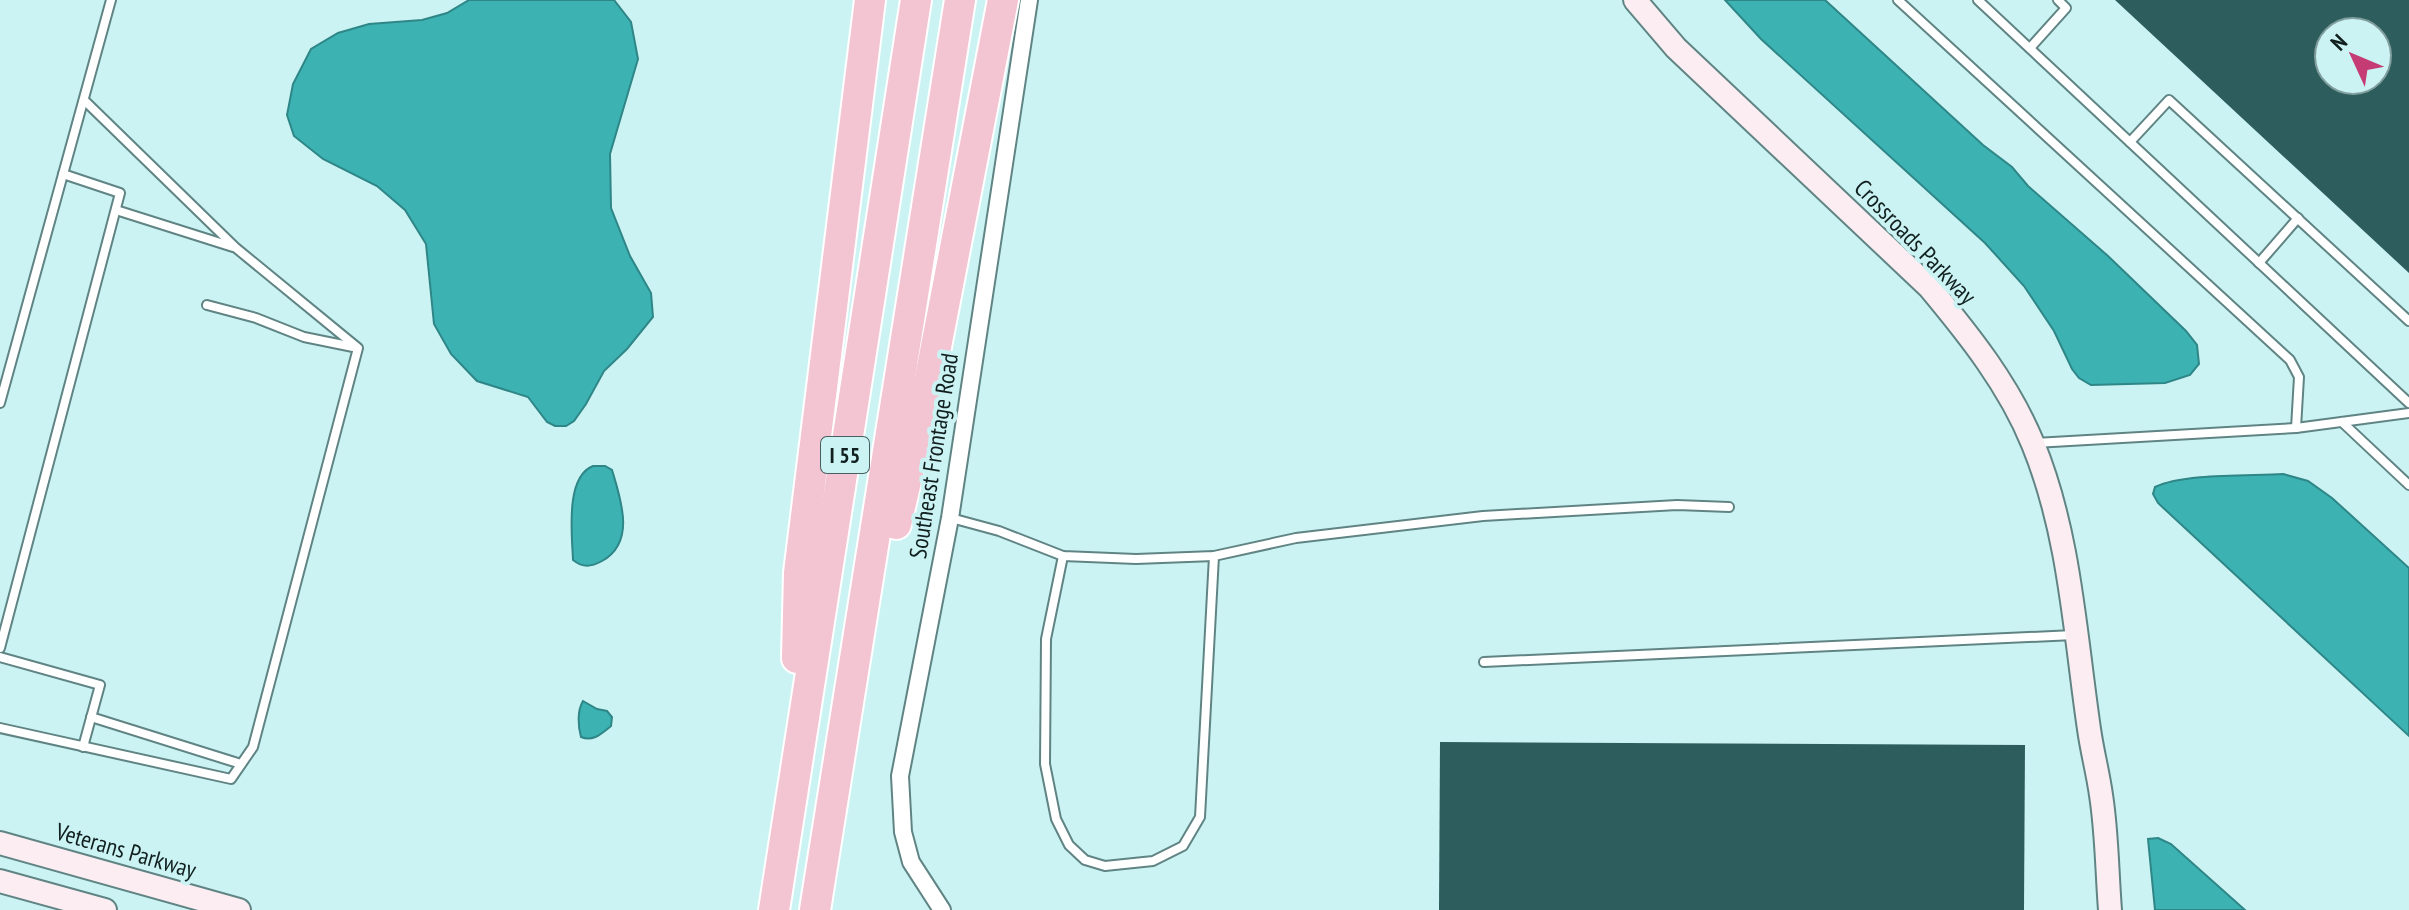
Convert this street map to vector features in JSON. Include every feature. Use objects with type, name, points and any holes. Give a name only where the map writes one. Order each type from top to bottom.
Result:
[{"type":"highway","points":[[795,772],[799,573],[870,0]]},
{"type":"highway","name":"I 55","points":[[774,910],[916,0]]},
{"type":"highway","name":"I 55","points":[[815,910],[960,0]]},
{"type":"highway","points":[[838,775],[929,383],[1003,0]]},
{"type":"street","name":"Southeast Frontage Road","points":[[942,910],[911,862],[903,832],[900,776],[950,518],[1029,0]]},
{"type":"street","name":"Crossroads Parkway","points":[[1635,0],[1676,48],[1929,287],[2008,392],[2033,443],[2053,498],[2078,634],[2089,731],[2102,797],[2110,910]]},
{"type":"street","name":"Veterans Parkway","points":[[0,843],[239,910]]},
{"type":"street","points":[[0,881],[105,910]]},
{"type":"lane","points":[[0,403],[111,0]]},
{"type":"lane","points":[[1898,0],[2290,360],[2299,377],[2296,428]]},
{"type":"lane","points":[[1978,0],[2409,403]]},
{"type":"lane","points":[[2030,48],[2066,8],[2058,0]]},
{"type":"lane","points":[[84,100],[236,248],[358,348]]},
{"type":"lane","points":[[2130,142],[2169,100],[2409,321]]},
{"type":"lane","points":[[0,648],[120,193],[63,174]]},
{"type":"lane","points":[[116,210],[236,248]]},
{"type":"lane","points":[[2259,263],[2298,218]]},
{"type":"lane","points":[[207,305],[256,318],[304,337],[358,348]]},
{"type":"lane","points":[[0,728],[231,779],[253,747],[358,348]]},
{"type":"lane","points":[[2033,443],[2296,428],[2409,413]]},
{"type":"lane","points":[[2342,422],[2409,485]]},
{"type":"lane","points":[[950,518],[999,531],[1063,556],[1136,559],[1214,556],[1296,538],[1483,516],[1647,506],[1729,507]]},
{"type":"lane","points":[[1063,556],[1046,639],[1045,764],[1056,819],[1069,845],[1085,860],[1105,866],[1153,861],[1183,846],[1200,817],[1214,556]]},
{"type":"lane","points":[[1484,662],[2078,634]]},
{"type":"lane","points":[[0,657],[100,685],[83,747]]},
{"type":"lane","points":[[91,717],[241,764]]},
{"type":"water","points":[[469,0],[614,0],[631,22],[638,59],[610,154],[611,208],[630,256],[651,293],[653,317],[604,371],[586,404],[574,421],[566,426],[547,422],[528,397],[477,381],[451,354],[434,324],[426,244],[405,210],[377,186],[323,159],[294,136],[287,115],[293,84],[311,49],[338,33],[369,24],[422,20],[447,13]]},
{"type":"water","points":[[1725,0],[1825,0],[1983,145],[2012,167],[2028,186],[2108,256],[2186,331],[2197,345],[2199,364],[2190,375],[2165,383],[2091,385],[2079,378],[2054,331],[2024,286],[1985,243],[1761,39]]},
{"type":"water","points":[[593,466],[605,466],[612,470],[623,520],[619,543],[613,553],[587,566],[573,560],[572,507],[578,482],[584,472]]},
{"type":"water","points":[[2283,474],[2308,481],[2332,498],[2409,568],[2409,736],[2158,503],[2153,494],[2155,487],[2182,479]]},
{"type":"water","points":[[583,701],[607,711],[612,717],[611,726],[593,738],[581,737],[579,719]]},
{"type":"water","points":[[2158,838],[2171,844],[2245,910],[2155,910],[2148,839]]},
{"type":"building","points":[[2115,0],[2409,0],[2409,273]]},
{"type":"building","points":[[1440,742],[2025,745],[2024,910],[1439,910]]}]
